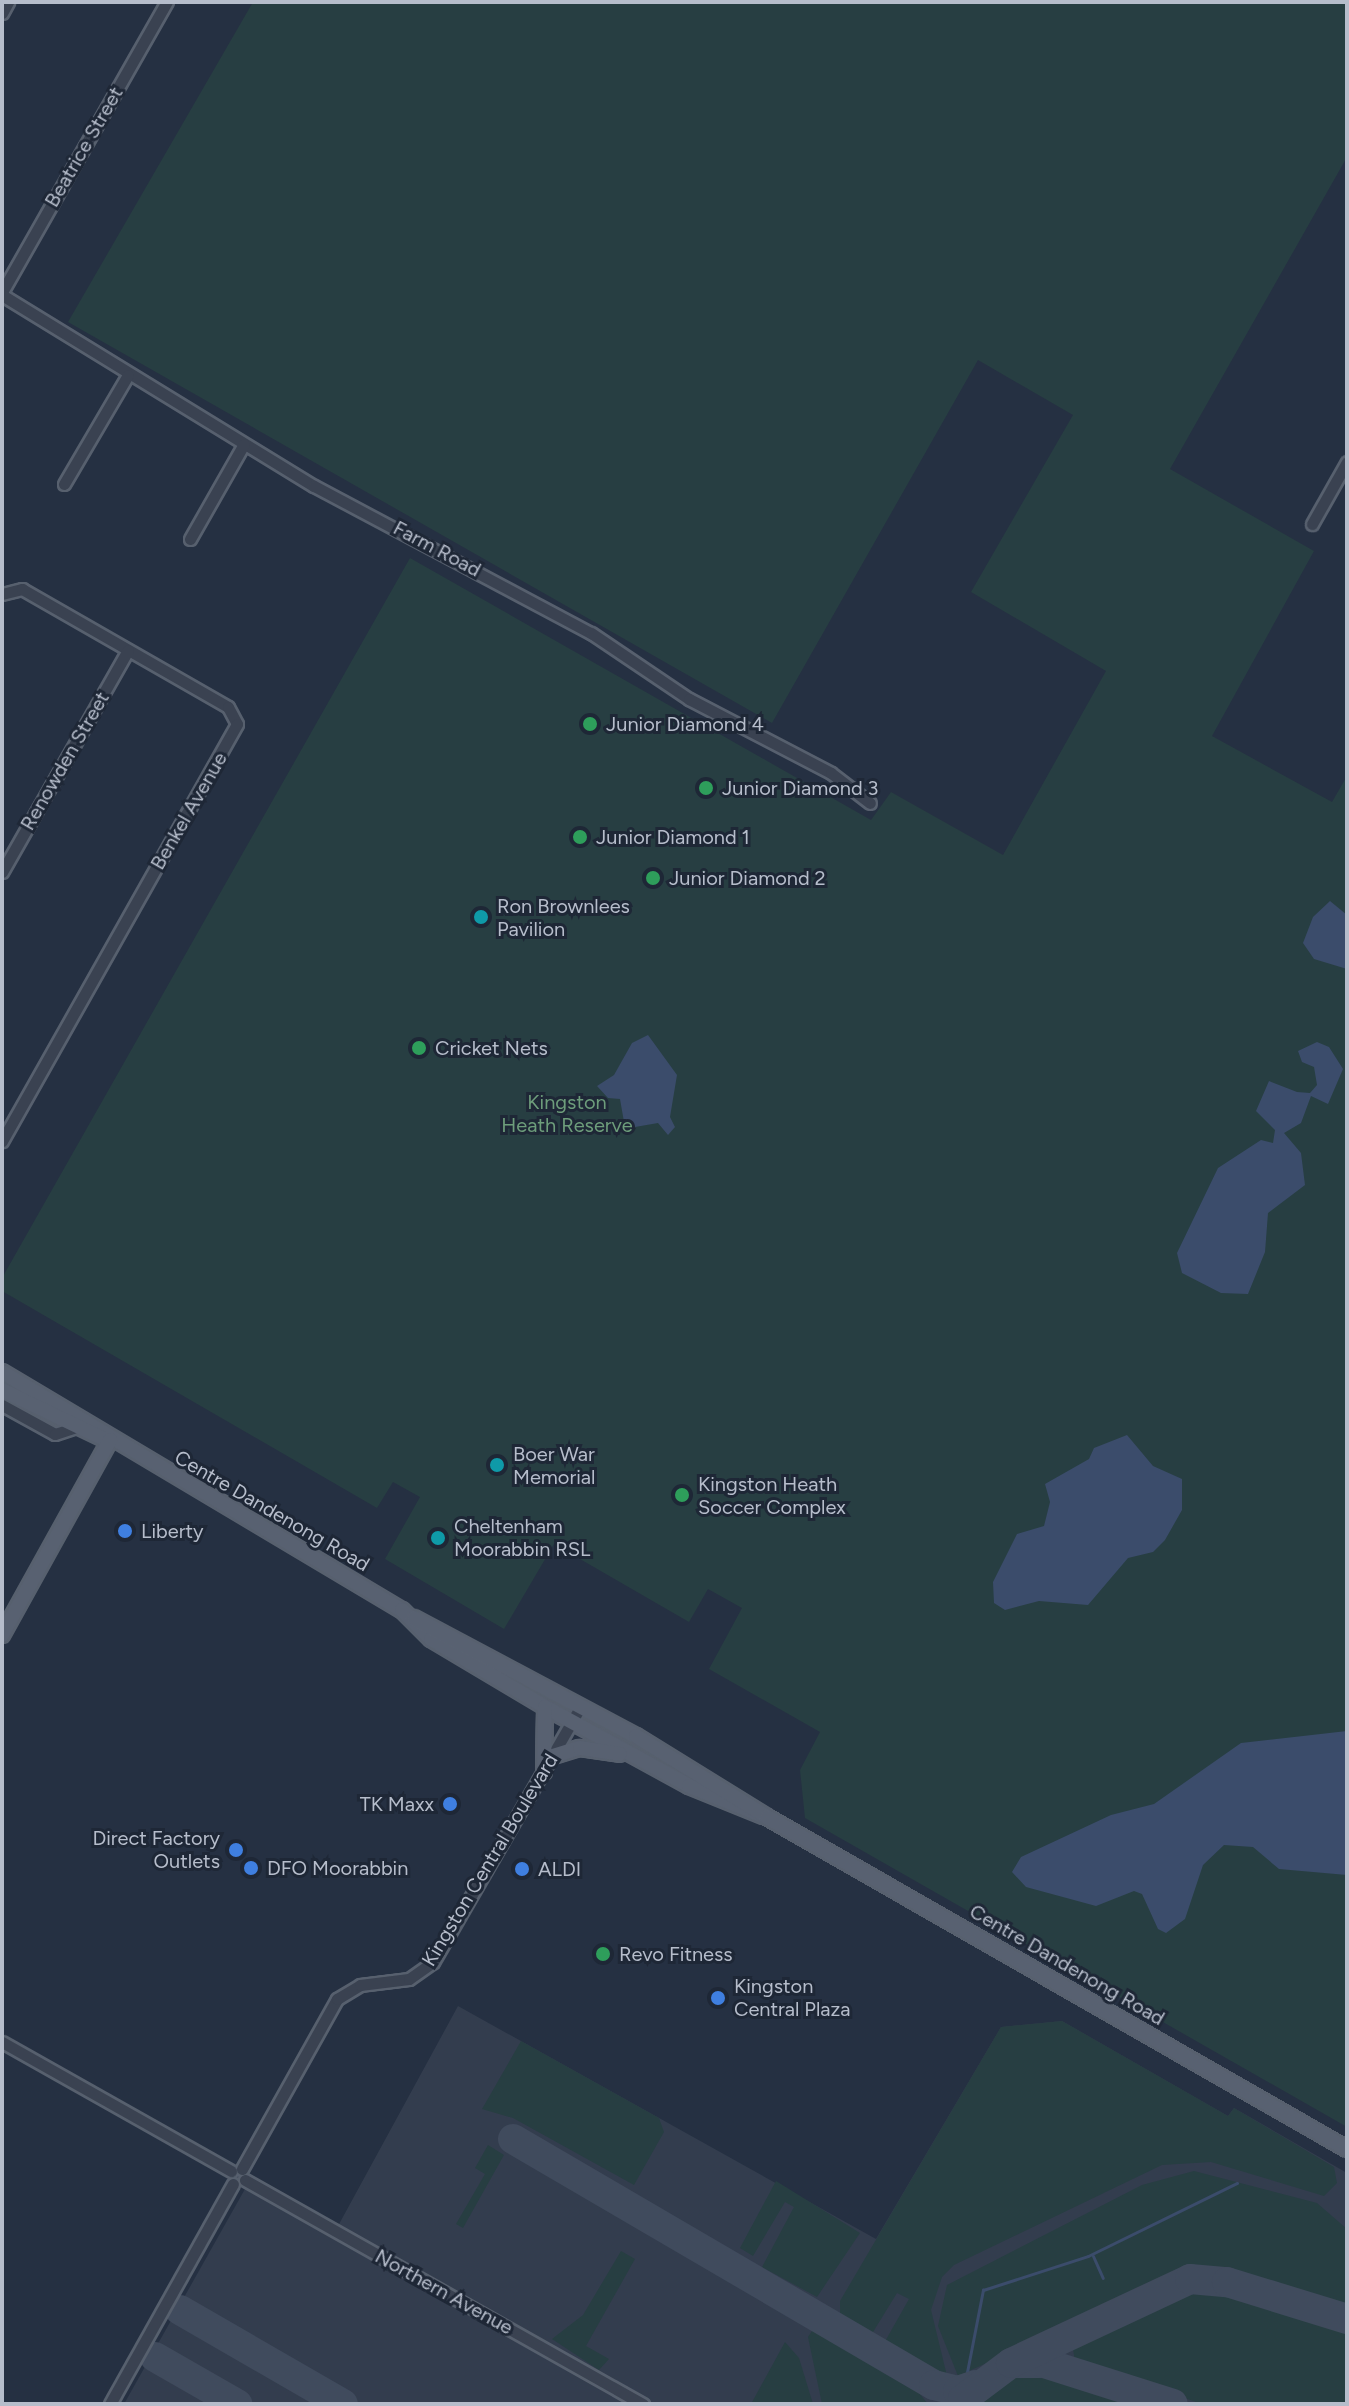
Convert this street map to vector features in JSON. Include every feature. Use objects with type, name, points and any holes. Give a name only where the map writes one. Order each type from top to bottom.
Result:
[{"type":"main road","name":"Centre Dandenong Road","points":[[2,1372],[110,1440],[414,1618],[581,1706],[741,1796],[767,1817],[1347,2149]]},
{"type":"main road","name":"Centre Dandenong Road","points":[[2,1390],[73,1428],[110,1440]]},
{"type":"main road","points":[[2,1635],[110,1440]]},
{"type":"main road","name":"Centre Dandenong Road","points":[[414,1618],[431,1639],[545,1707],[737,1810],[767,1817]]},
{"type":"main road","points":[[544,1772],[545,1707]]},
{"type":"main road","points":[[553,1756],[580,1748],[632,1756]]},
{"type":"street","points":[[2,13],[8,2]]},
{"type":"street","name":"Beatrice Street","points":[[2,294],[167,2]]},
{"type":"street","name":"Farm Road","points":[[2,294],[128,375],[244,444],[591,633],[689,699],[831,773],[870,803]]},
{"type":"street","points":[[64,484],[128,375]]},
{"type":"street","points":[[190,539],[244,444]]},
{"type":"street","points":[[1312,524],[1347,462]]},
{"type":"street","name":"Benkel Avenue","points":[[2,594],[22,589],[228,707],[236,728],[2,1141]]},
{"type":"street","name":"Renowden Street","points":[[2,872],[128,650]]},
{"type":"street","name":"Centre Dandenong Road","points":[[2,1405],[55,1434],[73,1428]]},
{"type":"street","name":"Kingston Central Boulevard","points":[[110,2404],[337,1999],[360,1985],[409,1979],[429,1966],[581,1706]]},
{"type":"street","name":"Northern Avenue","points":[[2,2042],[643,2404]]},
{"type":"shaded area","points":[[458,2006],[876,2239],[1001,2027],[1062,2021],[1228,2116],[1234,2108],[1347,2173],[1347,2404],[124,2404],[245,2189],[332,2237]]},
{"type":"green space","name":"Kingston Heath Reserve","points":[[253,2],[1347,2],[1347,157],[1170,469],[1314,551],[1212,736],[1332,802],[1347,776],[1347,2127],[805,1818],[800,1770],[820,1732],[709,1669],[742,1608],[708,1589],[689,1622],[554,1544],[504,1629],[385,1559],[420,1497],[393,1482],[377,1508],[2,1291],[2,1278],[410,558],[871,820],[891,792],[1003,855],[1106,671],[971,592],[1073,415],[978,360],[772,723],[68,322]]},
{"type":"green space","points":[[1062,2021],[1228,2116],[1234,2108],[1334,2167],[1337,2183],[1324,2196],[1211,2162],[1162,2165],[954,2265],[942,2277],[931,2310],[948,2380],[883,2345],[909,2299],[897,2293],[870,2337],[840,2317],[840,2301],[1001,2027]]},
{"type":"green space","points":[[521,2041],[659,2118],[664,2132],[634,2185],[513,2118],[482,2109]]},
{"type":"green space","points":[[488,2145],[504,2155],[463,2228],[456,2224],[485,2174],[475,2168]]},
{"type":"green space","points":[[1194,2171],[1317,2203],[1347,2229],[1347,2310],[1232,2275],[1192,2270],[958,2376],[938,2326],[947,2285],[1142,2185]]},
{"type":"green space","points":[[776,2181],[860,2233],[817,2297],[762,2267],[794,2207],[785,2202],[753,2256],[740,2248]]},
{"type":"green space","points":[[621,2251],[635,2259],[586,2346],[609,2359],[599,2370],[552,2339],[583,2315]]},
{"type":"green space","points":[[1187,2288],[1229,2291],[1347,2327],[1347,2404],[1202,2404],[1075,2361],[1073,2349],[1080,2338]]},
{"type":"green space","points":[[814,2328],[911,2383],[928,2404],[822,2404],[808,2337]]},
{"type":"green space","points":[[785,2342],[799,2358],[813,2404],[751,2404]]},
{"type":"green space","points":[[1031,2372],[1052,2375],[1145,2404],[983,2404],[975,2397],[1010,2375]]},
{"type":"water","points":[[1330,901],[1347,915],[1347,969],[1314,959],[1303,943],[1313,917]]},
{"type":"water","points":[[648,1035],[677,1075],[670,1117],[675,1127],[668,1135],[658,1123],[635,1127],[624,1122],[620,1099],[608,1098],[597,1086],[614,1075],[632,1043]]},
{"type":"water","points":[[1317,1042],[1329,1047],[1343,1069],[1328,1104],[1311,1096],[1301,1123],[1284,1133],[1301,1153],[1305,1185],[1268,1213],[1265,1252],[1248,1294],[1221,1293],[1182,1273],[1177,1253],[1218,1168],[1261,1140],[1273,1143],[1275,1130],[1256,1111],[1269,1081],[1297,1092],[1310,1093],[1317,1085],[1314,1067],[1302,1062],[1298,1051]]},
{"type":"water","points":[[1127,1435],[1153,1466],[1182,1479],[1182,1510],[1165,1540],[1153,1552],[1128,1558],[1088,1605],[1039,1601],[1005,1610],[994,1603],[993,1582],[1017,1534],[1044,1526],[1050,1502],[1045,1484],[1089,1459],[1094,1448]]},
{"type":"water","points":[[1347,1731],[1347,1875],[1279,1869],[1253,1847],[1224,1845],[1203,1865],[1185,1919],[1166,1933],[1158,1929],[1142,1894],[1134,1891],[1096,1906],[1026,1887],[1012,1872],[1021,1857],[1111,1815],[1154,1804],[1241,1743]]},
{"type":"waterway","points":[[967,2372],[983,2290],[1088,2256],[1237,2183]]},
{"type":"waterway","points":[[1093,2256],[1103,2278]]},
{"type":"taxiway","points":[[513,2139],[934,2385],[958,2391],[975,2385]]},
{"type":"taxiway","points":[[963,2399],[1011,2363],[1190,2279],[1227,2282],[1347,2319]]},
{"type":"taxiway","points":[[180,2310],[343,2404]]},
{"type":"taxiway","points":[[155,2357],[237,2404]]},
{"type":"taxiway","points":[[1013,2363],[1044,2363],[1173,2404]]},
{"type":"place","name":"Junior Diamond 4","points":[[590,724]]},
{"type":"place","name":"Junior Diamond 3","points":[[706,788]]},
{"type":"place","name":"Junior Diamond 1","points":[[580,837]]},
{"type":"place","name":"Junior Diamond 2","points":[[653,878]]},
{"type":"place","name":"Ron Brownlees Pavilion","points":[[481,917]]},
{"type":"place","name":"Cricket Nets","points":[[419,1048]]},
{"type":"place","name":"Boer War Memorial","points":[[497,1465]]},
{"type":"place","name":"Kingston Heath Soccer Complex","points":[[682,1495]]},
{"type":"place","name":"Liberty","points":[[125,1531]]},
{"type":"place","name":"Cheltenham Moorabbin RSL","points":[[438,1538]]},
{"type":"place","name":"TK Maxx","points":[[450,1804]]},
{"type":"place","name":"Direct Factory Outlets","points":[[236,1850]]},
{"type":"place","name":"DFO Moorabbin","points":[[251,1868]]},
{"type":"place","name":"ALDI","points":[[522,1869]]},
{"type":"place","name":"Revo Fitness","points":[[603,1954]]},
{"type":"place","name":"Kingston Central Plaza","points":[[718,1998]]}]
